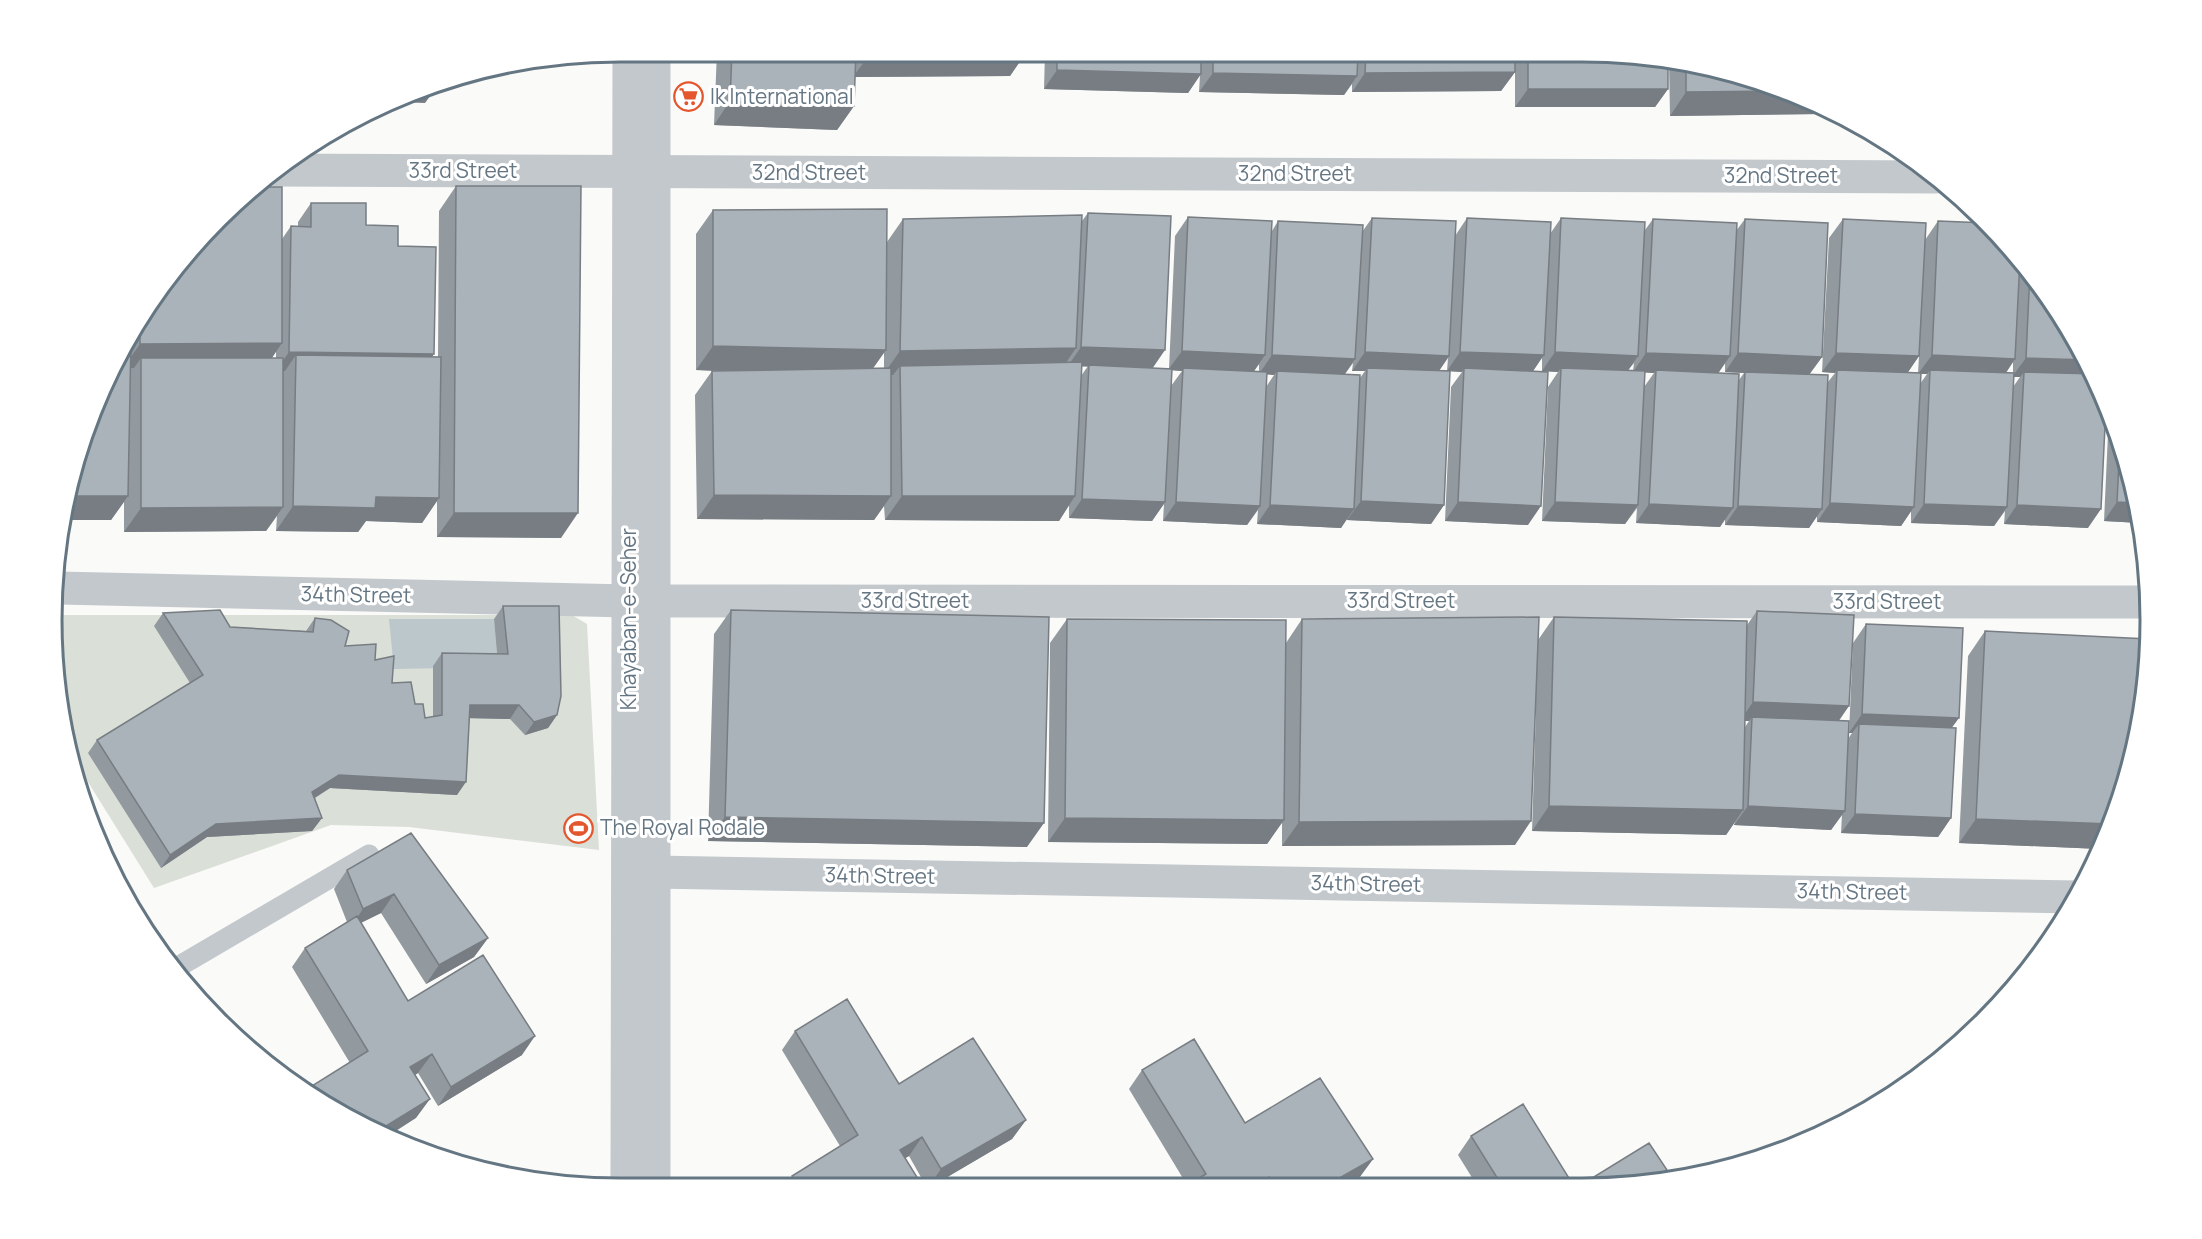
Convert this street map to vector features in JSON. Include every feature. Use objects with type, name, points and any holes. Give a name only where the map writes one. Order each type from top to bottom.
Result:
[{"type":"street","name":"Khayaban-e-Seher","points":[[627,1178],[641,601],[641,172],[630,62]]},
{"type":"street","name":"Khayaban-e-Seher","points":[[641,172],[653,62]]},
{"type":"street","name":"33rd Street","points":[[290,170],[641,172]]},
{"type":"street","name":"32nd Street","points":[[641,172],[1922,177]]},
{"type":"street","name":"34th Street","points":[[63,588],[641,601]]},
{"type":"street","name":"Khayaban-e-Seher","points":[[641,601],[654,872],[654,1178]]},
{"type":"street","name":"33rd Street","points":[[641,601],[2140,602]]},
{"type":"street","name":"34th Street","points":[[654,872],[2067,897]]},
{"type":"lane","points":[[182,965],[369,855]]},
{"type":"shaded area","points":[[62,615],[572,615],[587,624],[599,850],[409,827],[331,825],[154,888],[85,777],[72,728],[66,692]]},
{"type":"shaded area","points":[[389,619],[494,619],[498,667],[394,669]]},
{"type":"building","points":[[732,62],[856,62],[854,106],[730,101]]},
{"type":"building","points":[[1057,62],[1201,62],[1201,74],[1057,70]]},
{"type":"building","points":[[1213,62],[1358,62],[1357,76],[1213,73]]},
{"type":"building","points":[[1366,62],[1515,62],[1515,72],[1365,73]]},
{"type":"building","points":[[1528,62],[1619,63],[1668,68],[1668,89],[1528,89]]},
{"type":"building","points":[[1686,71],[1762,91],[1686,92]]},
{"type":"building","points":[[456,186],[581,186],[578,513],[454,513]]},
{"type":"building","points":[[268,187],[282,187],[282,343],[140,344],[140,334],[156,309],[200,252],[225,225]]},
{"type":"building","points":[[311,203],[366,203],[366,225],[398,226],[398,246],[436,247],[434,354],[289,352],[291,226],[311,227]]},
{"type":"building","points":[[887,209],[886,350],[713,346],[713,210]]},
{"type":"building","points":[[1088,213],[1171,216],[1165,350],[1081,347]]},
{"type":"building","points":[[1082,215],[1076,348],[900,351],[903,219]]},
{"type":"building","points":[[1188,217],[1272,221],[1265,355],[1182,351]]},
{"type":"building","points":[[1372,218],[1456,221],[1449,356],[1365,352]]},
{"type":"building","points":[[1467,218],[1551,222],[1544,355],[1460,352]]},
{"type":"building","points":[[1561,218],[1645,222],[1638,356],[1555,352]]},
{"type":"building","points":[[1653,219],[1737,223],[1730,356],[1646,353]]},
{"type":"building","points":[[1745,219],[1828,223],[1822,357],[1738,353]]},
{"type":"building","points":[[1843,219],[1926,223],[1919,356],[1836,353]]},
{"type":"building","points":[[1278,221],[1363,225],[1355,359],[1272,355]]},
{"type":"building","points":[[1938,221],[1974,222],[2019,273],[2015,359],[1932,355]]},
{"type":"building","points":[[2029,286],[2076,360],[2026,358]]},
{"type":"building","points":[[131,350],[128,496],[76,496],[91,440],[104,406]]},
{"type":"building","points":[[296,355],[441,357],[439,498],[376,497],[375,508],[293,506]]},
{"type":"building","points":[[141,358],[283,358],[283,507],[141,508]]},
{"type":"building","points":[[1082,362],[1075,496],[902,496],[900,366]]},
{"type":"building","points":[[1089,365],[1172,369],[1165,502],[1082,499]]},
{"type":"building","points":[[891,368],[891,496],[714,495],[712,371]]},
{"type":"building","points":[[1183,368],[1267,372],[1260,506],[1176,502]]},
{"type":"building","points":[[1367,368],[1450,371],[1444,505],[1361,501]]},
{"type":"building","points":[[1464,368],[1548,372],[1541,506],[1458,502]]},
{"type":"building","points":[[1561,368],[1645,371],[1638,505],[1555,502]]},
{"type":"building","points":[[1656,370],[1739,374],[1733,508],[1649,504]]},
{"type":"building","points":[[1837,370],[1921,373],[1914,507],[1830,503]]},
{"type":"building","points":[[1930,370],[2014,373],[2007,507],[1924,504]]},
{"type":"building","points":[[1277,371],[1360,375],[1354,509],[1270,505]]},
{"type":"building","points":[[1745,372],[1828,375],[1822,509],[1738,506]]},
{"type":"building","points":[[2024,372],[2083,374],[2105,424],[2101,509],[2017,505]]},
{"type":"building","points":[[2119,467],[2128,503],[2117,502]]},
{"type":"building","points":[[503,606],[559,606],[561,696],[557,715],[534,722],[519,705],[470,705],[466,782],[339,775],[312,792],[322,818],[216,824],[170,855],[97,740],[203,675],[163,613],[220,610],[230,627],[313,632],[315,618],[331,620],[349,631],[345,646],[376,644],[375,660],[394,656],[392,683],[411,682],[415,704],[423,704],[425,718],[442,715],[442,653],[508,654]]},
{"type":"building","points":[[731,610],[1049,617],[1044,823],[725,817]]},
{"type":"building","points":[[1757,611],[1854,615],[1849,706],[1753,702]]},
{"type":"building","points":[[1539,617],[1531,821],[1299,822],[1302,619]]},
{"type":"building","points":[[1554,617],[1747,621],[1743,810],[1549,806]]},
{"type":"building","points":[[1067,619],[1286,620],[1284,820],[1065,818]]},
{"type":"building","points":[[1866,624],[1963,628],[1959,718],[1862,714]]},
{"type":"building","points":[[1985,631],[2139,639],[2136,692],[2130,728],[2111,799],[2102,824],[1976,819]]},
{"type":"building","points":[[1752,717],[1849,721],[1845,811],[1748,806]]},
{"type":"building","points":[[1859,724],[1956,728],[1951,818],[1855,814]]},
{"type":"building","points":[[411,833],[488,938],[439,965],[394,894],[363,909],[347,870]]},
{"type":"building","points":[[357,916],[408,1001],[483,955],[535,1036],[451,1087],[432,1054],[410,1067],[430,1099],[386,1126],[340,1103],[313,1085],[368,1051],[305,948]]},
{"type":"building","points":[[847,999],[899,1084],[973,1038],[1026,1120],[941,1169],[922,1137],[900,1150],[918,1178],[793,1178],[792,1176],[858,1135],[795,1031]]},
{"type":"building","points":[[1194,1039],[1245,1123],[1320,1078],[1373,1159],[1340,1178],[1199,1178],[1206,1174],[1142,1070]]},
{"type":"building","points":[[1523,1104],[1569,1178],[1497,1178],[1471,1136]]},
{"type":"building","points":[[1649,1143],[1668,1171],[1655,1173],[1593,1177]]},
{"type":"place","name":"lk International","points":[[689,97]]},
{"type":"place","name":"The Royal Rodale","points":[[579,828]]}]
